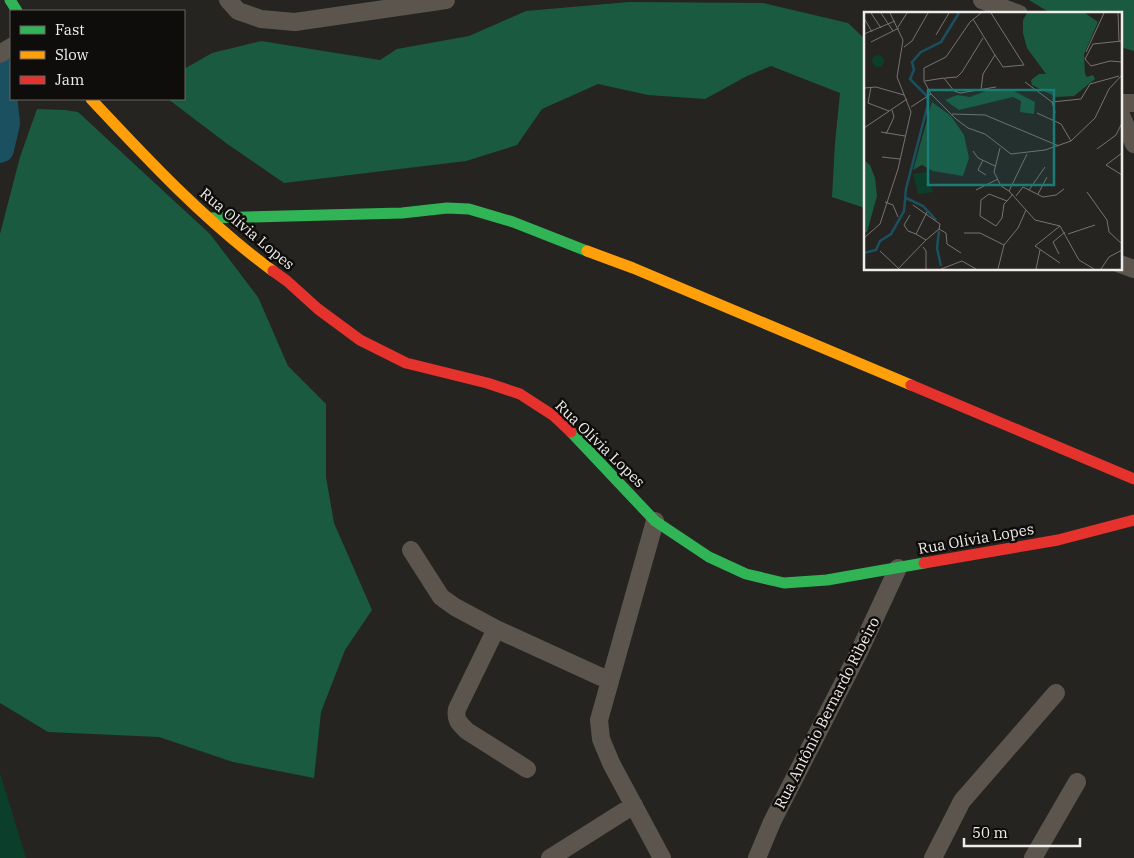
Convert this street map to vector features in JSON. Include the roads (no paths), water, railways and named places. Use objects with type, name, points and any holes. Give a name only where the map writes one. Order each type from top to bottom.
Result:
[{"type":"street","points":[[228,0],[238,11],[261,19],[294,22],[446,0]]},
{"type":"street","points":[[982,0],[1014,12]]},
{"type":"street","name":"Rua Olívia Lopes","points":[[91,100],[180,191],[254,257],[360,340],[406,363],[487,383],[520,394],[554,416],[593,454],[655,521],[709,557],[746,574],[784,583],[827,580],[1058,540],[1134,520]]},
{"type":"street","points":[[1122,118],[1134,144]]},
{"type":"street","points":[[211,218],[402,213],[447,208],[469,209],[513,222],[633,268],[1134,479]]},
{"type":"street","points":[[655,521],[599,720],[601,739],[610,763],[662,858]]},
{"type":"street","points":[[411,550],[440,598],[455,608],[496,629],[610,681]]},
{"type":"street","name":"Rua Antônio Bernardo Ribeiro","points":[[757,858],[772,822],[859,652],[898,568]]},
{"type":"street","points":[[496,629],[457,709],[456,717],[459,723],[467,730],[527,769]]},
{"type":"street","points":[[934,858],[962,801],[1056,692]]},
{"type":"street","points":[[1033,858],[1077,782]]},
{"type":"street","points":[[550,858],[634,805]]},
{"type":"waterway","points":[[0,70],[6,123],[0,149]]}]
